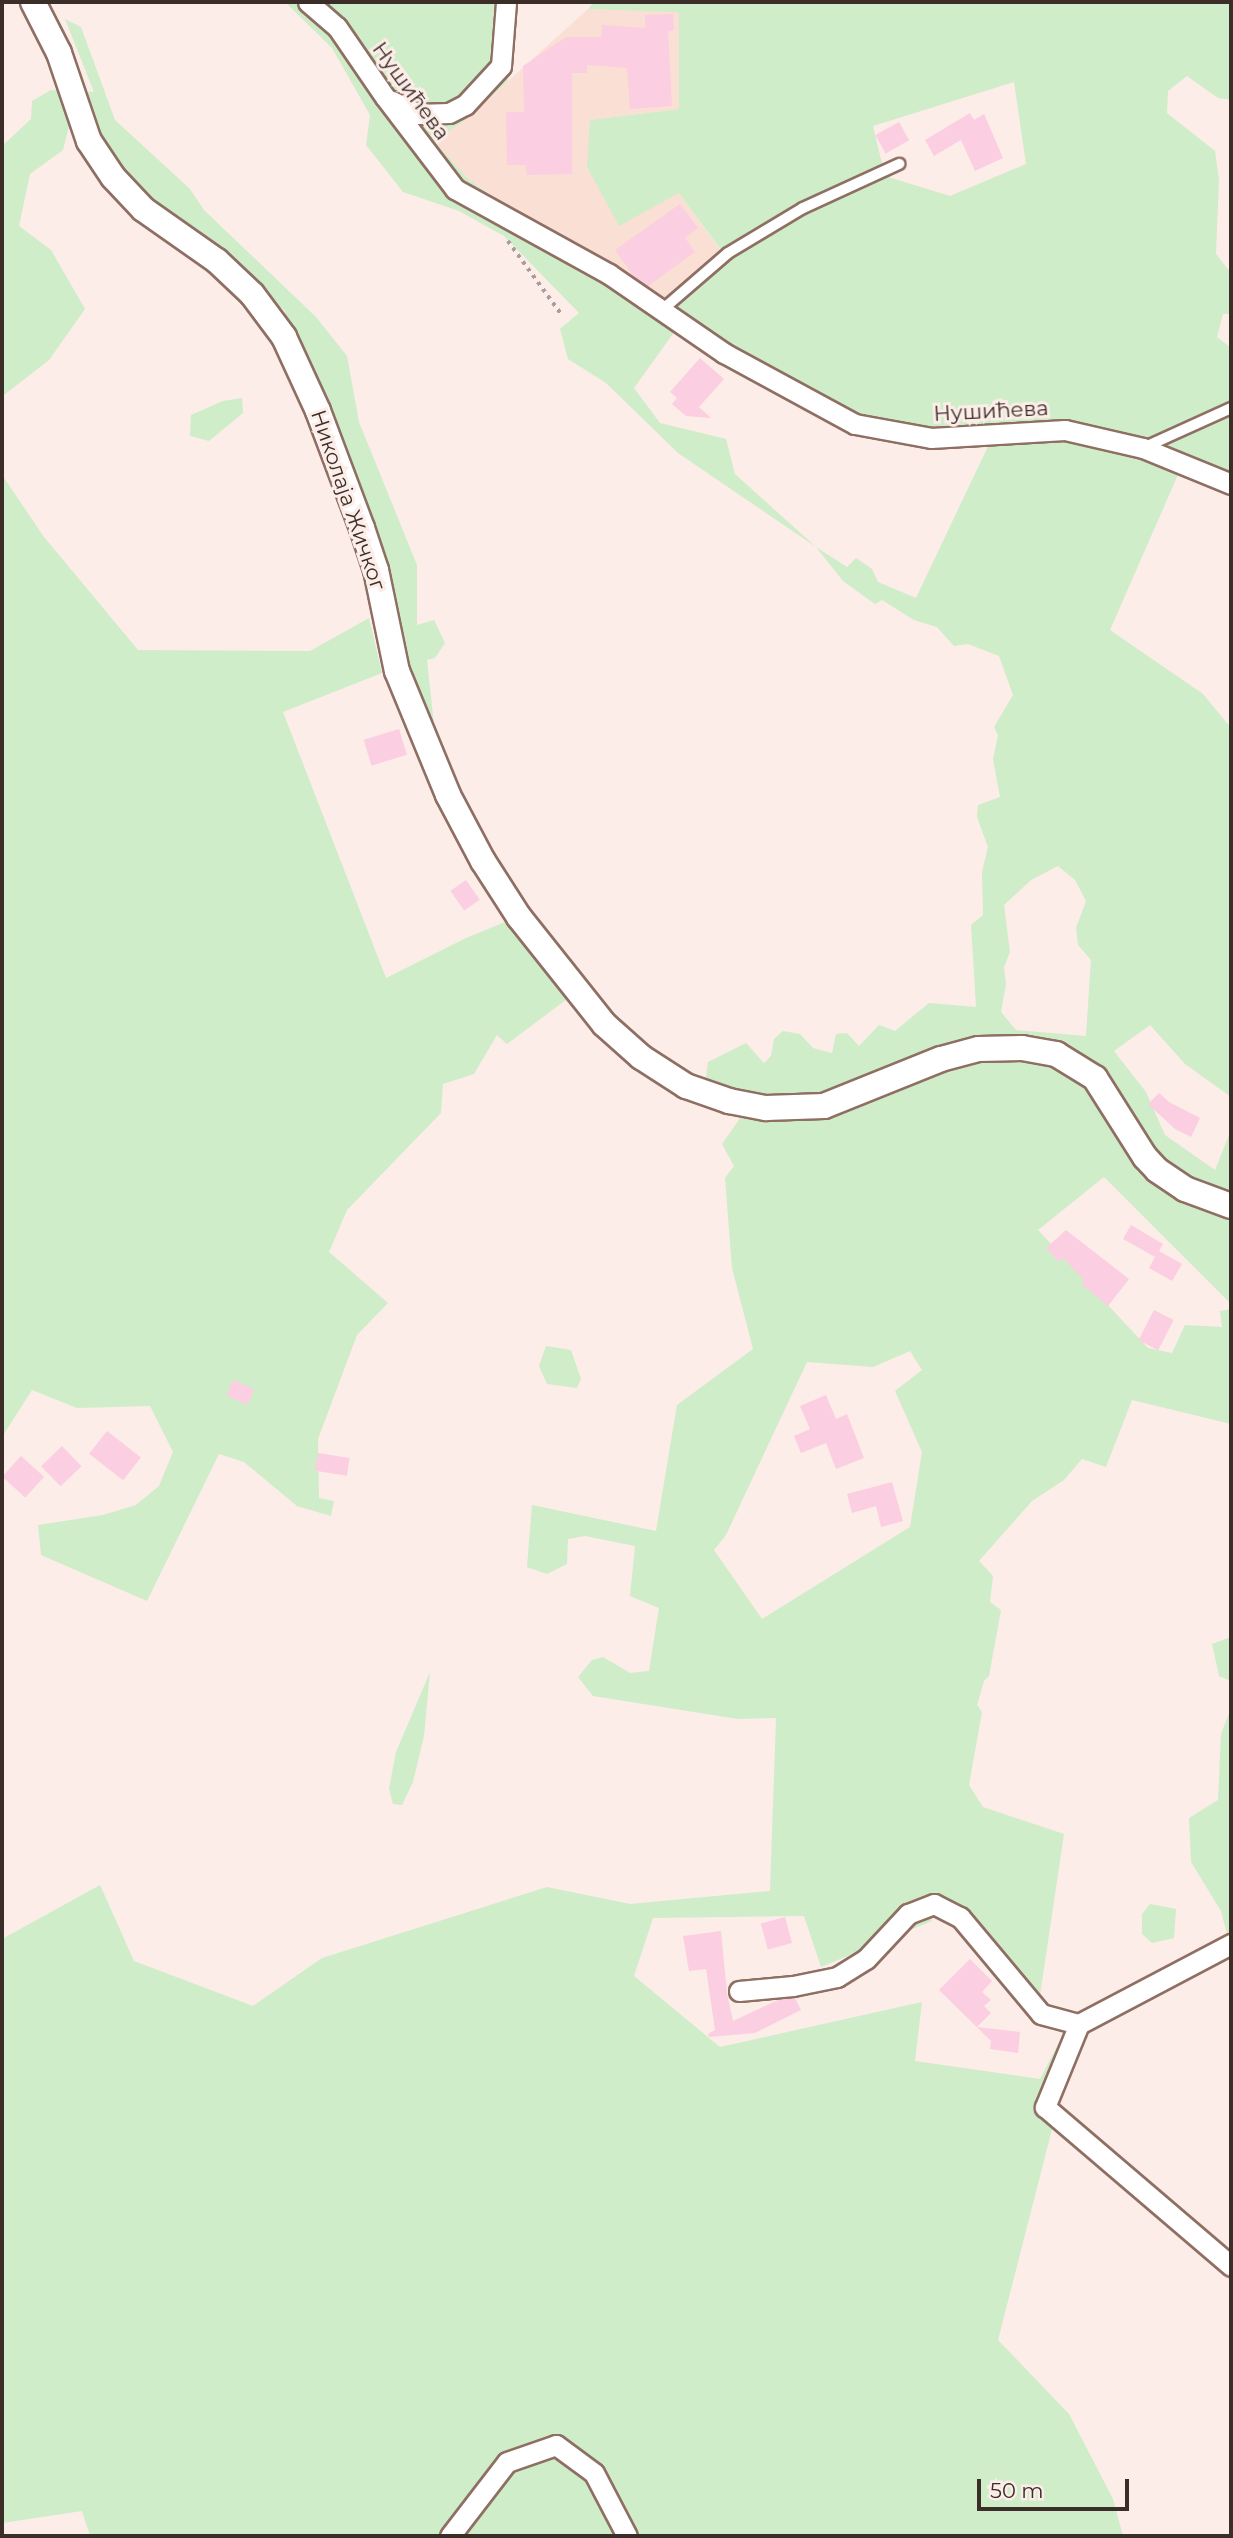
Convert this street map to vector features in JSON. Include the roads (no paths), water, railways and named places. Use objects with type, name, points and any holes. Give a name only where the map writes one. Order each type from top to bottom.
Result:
[{"type":"street","name":"Николаја Жичког","points":[[33,2],[59,53],[89,141],[113,177],[143,209],[217,261],[252,294],[284,337],[318,411],[362,528],[376,570],[397,671],[452,804],[519,917],[604,1024],[641,1057],[686,1086],[729,1101],[776,1108],[824,1106],[932,1062],[979,1049],[1022,1048],[1056,1054],[1095,1078],[1145,1157],[1157,1170],[1185,1189],[1231,1206]]},
{"type":"street","name":"Нушићева","points":[[308,2],[337,27],[385,97],[455,188],[609,274],[724,353],[855,424],[931,438],[1065,430],[1143,448],[1231,484]]},
{"type":"street","points":[[385,97],[417,114],[449,113],[465,105],[501,66],[506,2]]},
{"type":"street","points":[[739,1991],[793,1986],[837,1977],[866,1959],[908,1914],[934,1904],[960,1917],[1041,2014],[1079,2024]]},
{"type":"street","points":[[1231,1944],[1079,2024],[1045,2107],[1231,2266]]},
{"type":"street","points":[[450,2536],[507,2462],[556,2445],[594,2473],[627,2536]]},
{"type":"lane","points":[[662,310],[728,253],[803,208],[899,164]]},
{"type":"lane","points":[[1143,448],[1231,408]]}]
